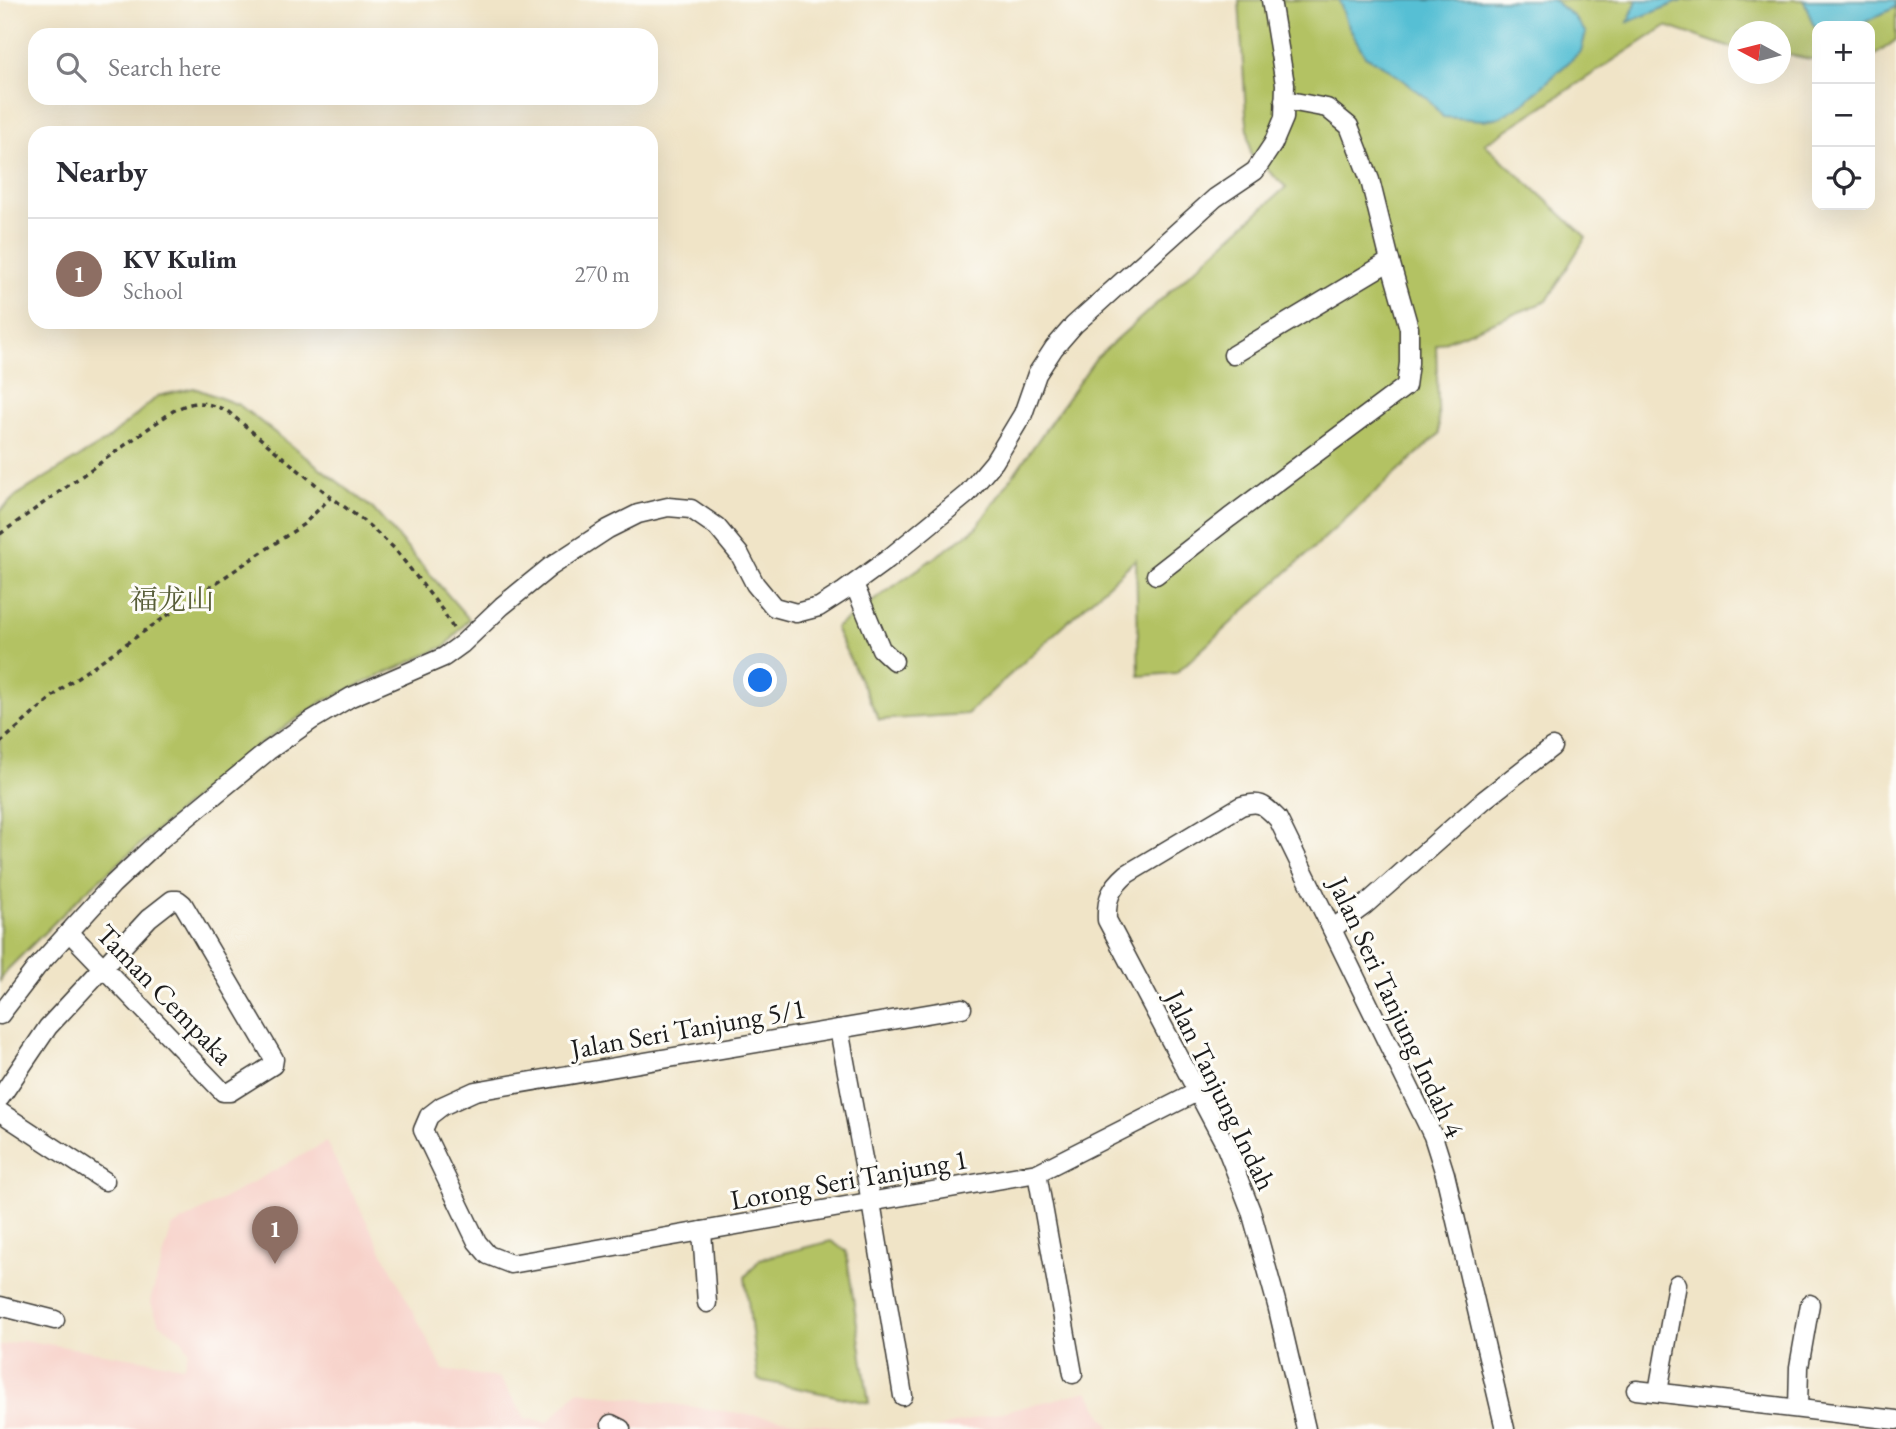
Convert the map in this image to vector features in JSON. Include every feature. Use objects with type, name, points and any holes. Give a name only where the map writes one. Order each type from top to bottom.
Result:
[{"type":"street","points":[[0,1015],[36,968],[113,884],[161,839],[268,751],[351,697],[444,657],[550,567],[608,528],[638,514],[668,507],[691,509],[717,527],[740,555],[755,584],[774,607],[796,613],[819,607],[854,584],[967,494],[994,462],[1023,414],[1037,373],[1074,325],[1215,198],[1255,171],[1273,145],[1284,118],[1285,83],[1271,0]]},
{"type":"street","points":[[1156,575],[1406,386],[1409,328],[1370,180],[1349,126],[1327,108],[1284,100]]},
{"type":"street","points":[[1233,355],[1390,261]]},
{"type":"street","points":[[854,584],[881,649],[894,661]]},
{"type":"street","points":[[1332,929],[1365,905],[1484,800],[1552,747]]},
{"type":"street","name":"Jalan Seri Tanjung Indah 4","points":[[1106,903],[1116,884],[1127,874],[1241,806],[1255,802],[1266,806],[1278,819],[1433,1136],[1445,1174],[1506,1429]]},
{"type":"street","name":"Taman Cempaka","points":[[69,932],[223,1092],[230,1092],[273,1065],[274,1059],[183,904],[178,900],[172,900],[149,918],[103,966]]},
{"type":"street","name":"Jalan Tanjung Indah","points":[[1106,903],[1107,919],[1224,1142],[1251,1212],[1277,1305],[1306,1429]]},
{"type":"street","points":[[0,1098],[48,1027],[103,966]]},
{"type":"street","name":"Jalan Seri Tanjung 5/1","points":[[493,1258],[477,1242],[423,1130],[429,1116],[442,1106],[475,1091],[962,1008]]},
{"type":"street","points":[[839,1029],[904,1396]]},
{"type":"street","name":"Lorong Seri Tanjung 1","points":[[493,1258],[510,1264],[1037,1173],[1197,1092]]},
{"type":"street","points":[[0,1112],[105,1181]]},
{"type":"street","points":[[1037,1173],[1073,1374]]},
{"type":"street","points":[[702,1231],[707,1303]]},
{"type":"street","points":[[1658,1392],[1677,1284]]},
{"type":"street","points":[[1798,1408],[1799,1367],[1810,1304]]},
{"type":"street","points":[[0,1306],[55,1320]]},
{"type":"street","points":[[1636,1390],[1896,1420]]},
{"type":"path","points":[[0,534],[173,411],[188,403],[205,403],[226,410],[394,548],[443,611],[462,644]]},
{"type":"path","points":[[0,743],[66,685],[304,524],[331,497]]},
{"type":"shaded area","points":[[326,1142],[443,1370],[500,1378],[526,1419],[548,1422],[578,1391],[854,1429],[0,1429],[0,1346],[23,1340],[183,1366],[189,1351],[182,1339],[159,1323],[150,1301],[172,1227]]},
{"type":"shaded area","points":[[1088,1391],[1111,1429],[934,1429]]},
{"type":"green space","points":[[1239,0],[1896,0],[1896,40],[1875,55],[1875,21],[1812,21],[1812,59],[1791,56],[1791,21],[1728,21],[1728,47],[1666,26],[1485,144],[1586,237],[1547,301],[1436,345],[1439,434],[1176,673],[1139,676],[1136,559],[967,714],[879,720],[835,628],[976,528],[1096,358],[1286,187],[1251,155]]},
{"type":"green space","name":"福龙山","points":[[194,388],[239,405],[373,509],[469,619],[446,646],[322,702],[244,755],[84,893],[8,969],[0,981],[0,511],[17,495],[107,440],[158,396]]},
{"type":"green space","points":[[831,1241],[846,1251],[869,1403],[758,1380],[745,1277],[760,1259]]},
{"type":"water","points":[[1339,0],[1553,0],[1574,17],[1586,33],[1581,51],[1524,103],[1500,117],[1484,120],[1443,117],[1427,98],[1387,68],[1365,56],[1347,23]]},
{"type":"water","points":[[1637,0],[1684,0],[1628,22]]},
{"type":"water","points":[[1804,0],[1896,0],[1894,8],[1867,21],[1812,21]]},
{"type":"place","name":"KV Kulim","points":[[275,1264]]}]
